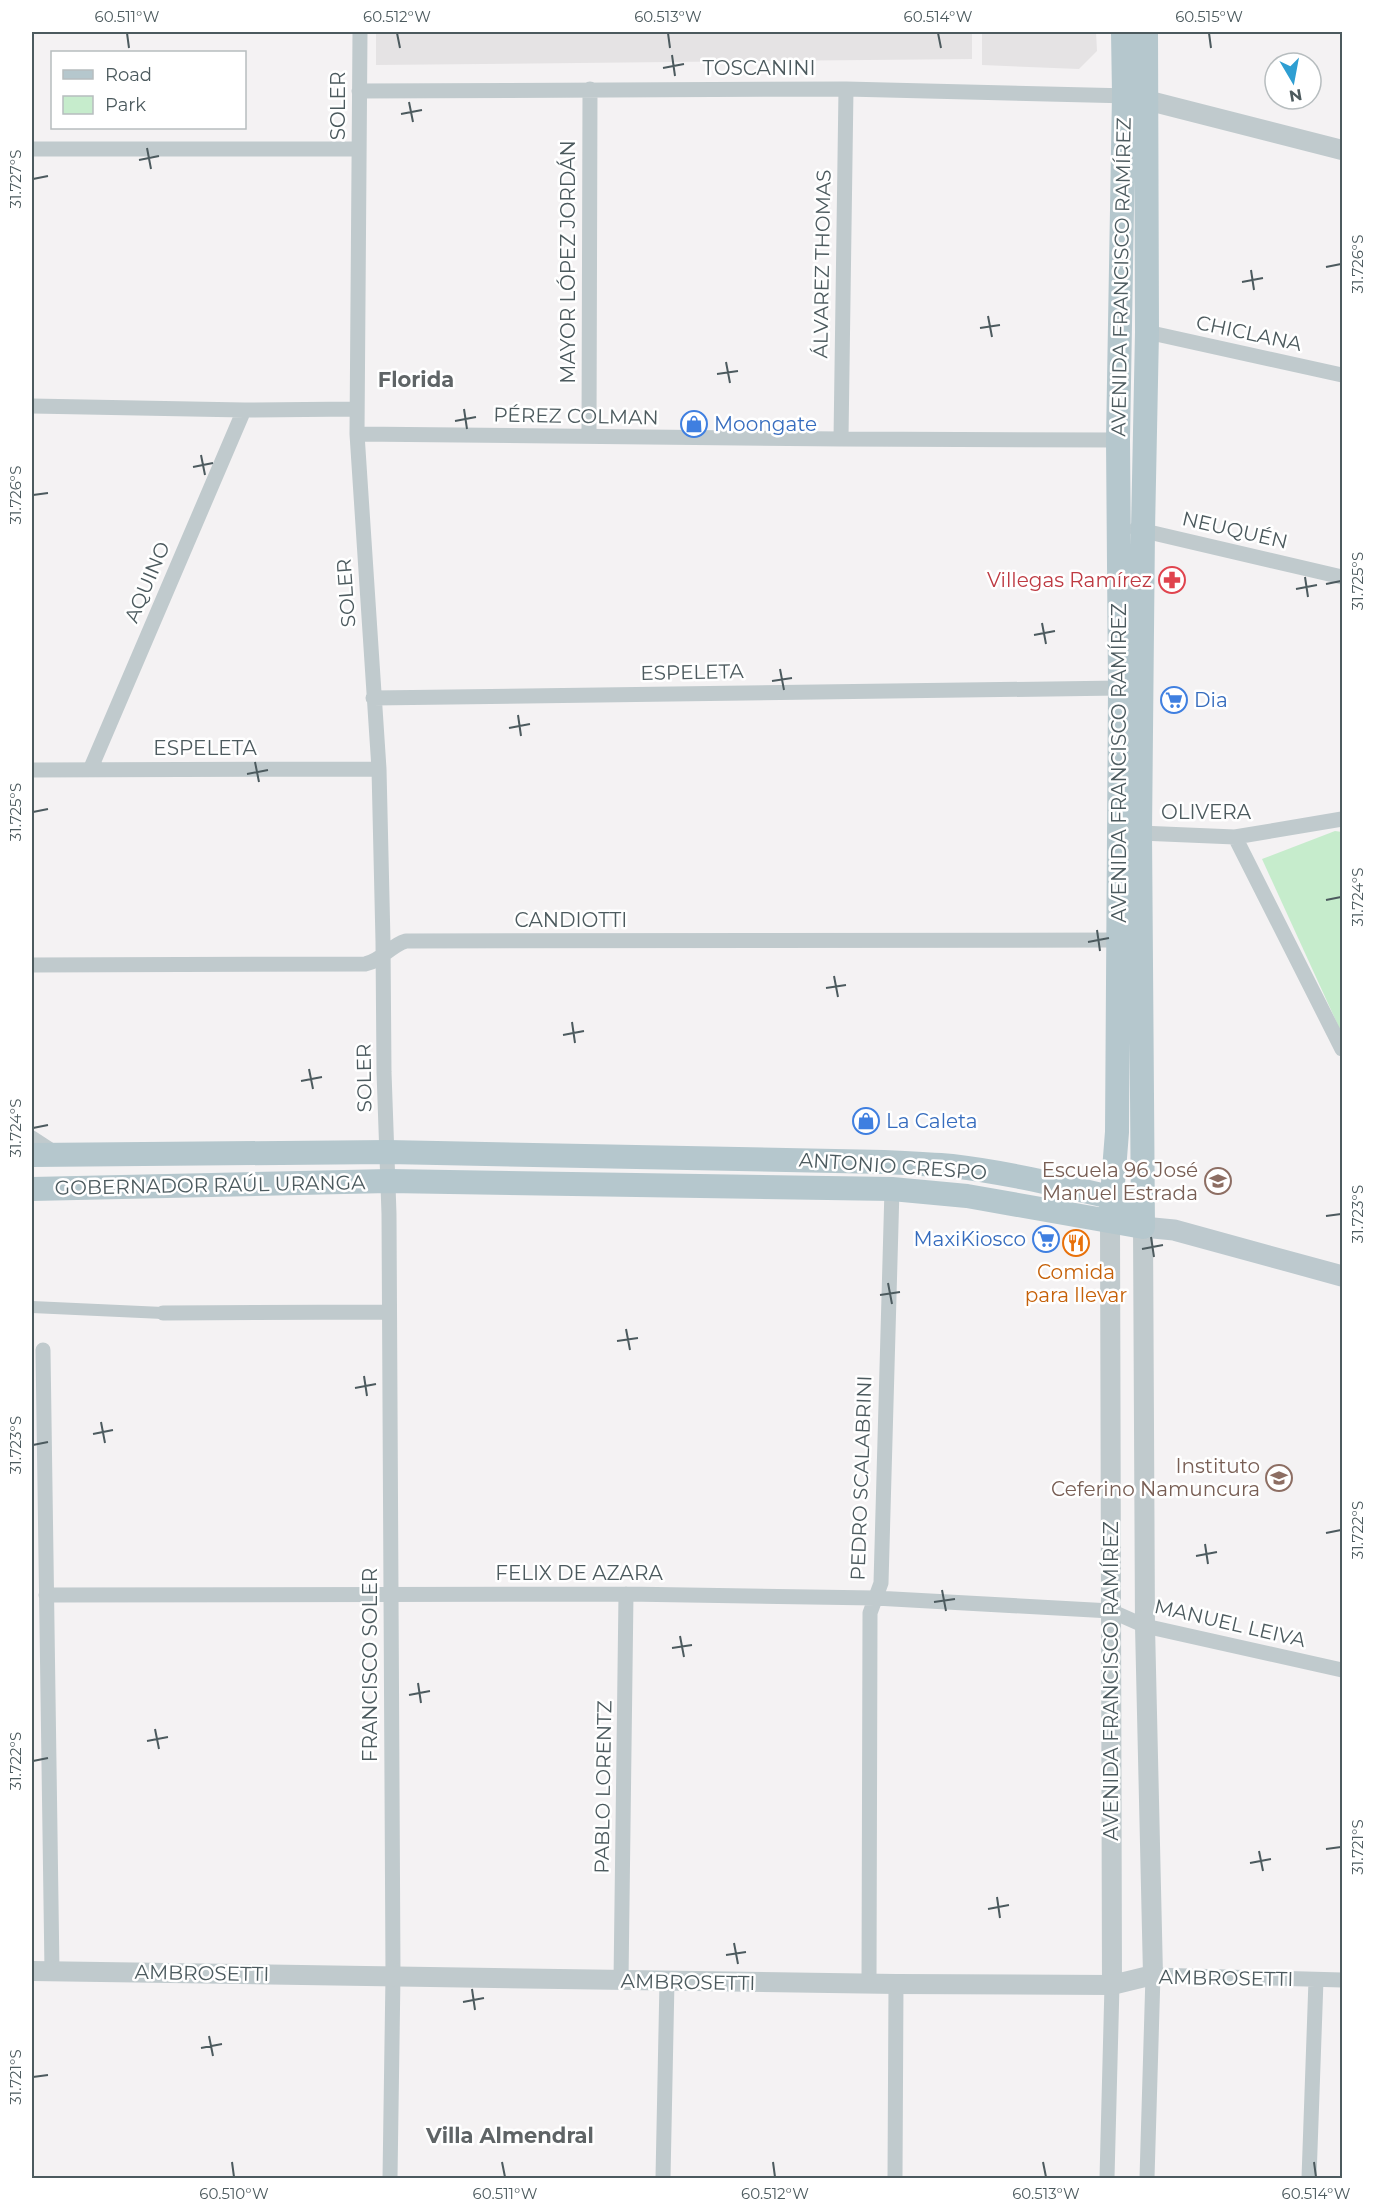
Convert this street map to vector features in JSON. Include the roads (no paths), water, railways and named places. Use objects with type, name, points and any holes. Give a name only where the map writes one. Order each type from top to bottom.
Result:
[{"type":"main road","name":"AVENIDA FRANCISCO RAMÍREZ","points":[[1123,32],[1135,97],[1147,332],[1140,832],[1142,1216]]},
{"type":"main road","name":"AVENIDA FRANCISCO RAMÍREZ","points":[[1111,1209],[1117,1132],[1119,940],[1118,440],[1135,97],[1146,32]]},
{"type":"main road","name":"ANTONIO CRESPO","points":[[387,1152],[884,1162],[951,1166],[1065,1185],[1111,1209]]},
{"type":"main road","name":"GOBERNADOR RAÚL URANGA","points":[[32,1155],[387,1152]]},
{"type":"main road","name":"ANTONIO CRESPO","points":[[389,1182],[891,1189],[1111,1209],[1142,1216],[1174,1230],[1342,1276]]},
{"type":"main road","name":"GOBERNADOR RAÚL URANGA","points":[[32,1189],[389,1182]]},
{"type":"street","name":"SOLER","points":[[360,32],[357,434],[379,769],[387,1152]]},
{"type":"street","name":"TOSCANINI","points":[[359,91],[846,88],[1135,97]]},
{"type":"street","name":"ÁLVAREZ THOMAS","points":[[841,439],[846,88]]},
{"type":"street","name":"MAYOR LÓPEZ JORDÁN","points":[[589,436],[590,89]]},
{"type":"street","points":[[1135,97],[1342,150]]},
{"type":"street","points":[[32,148],[359,149]]},
{"type":"street","name":"CHICLANA","points":[[1147,332],[1342,375]]},
{"type":"street","points":[[32,405],[244,410],[357,409]]},
{"type":"street","name":"AQUINO","points":[[90,770],[244,410]]},
{"type":"street","name":"PÉREZ COLMAN","points":[[357,434],[1118,440]]},
{"type":"street","name":"NEUQUÉN","points":[[1118,526],[1342,577]]},
{"type":"street","name":"ESPELETA","points":[[373,698],[1120,688]]},
{"type":"street","name":"ESPELETA","points":[[32,770],[379,769]]},
{"type":"street","name":"OLIVERA","points":[[1140,832],[1235,837],[1342,819]]},
{"type":"street","points":[[1235,837],[1342,1049]]},
{"type":"street","name":"CANDIOTTI","points":[[32,965],[365,964],[372,963],[390,947],[406,941],[1119,940]]},
{"type":"street","points":[[32,1138],[60,1155]]},
{"type":"street","name":"FRANCISCO SOLER","points":[[387,1152],[393,1976],[390,2178]]},
{"type":"street","name":"PEDRO SCALABRINI","points":[[869,1984],[870,1613],[881,1583],[891,1189]]},
{"type":"street","name":"AVENIDA FRANCISCO RAMÍREZ","points":[[1107,2178],[1112,1985],[1111,1209]]},
{"type":"street","name":"AVENIDA FRANCISCO RAMÍREZ","points":[[1142,1216],[1145,1626],[1154,1976],[1147,2178]]},
{"type":"street","points":[[32,1307],[164,1313],[389,1312]]},
{"type":"street","points":[[43,1350],[52,1971]]},
{"type":"street","name":"FELIX DE AZARA","points":[[46,1595],[626,1594],[875,1598],[1111,1611]]},
{"type":"street","name":"PABLO LORENTZ","points":[[621,1981],[626,1594]]},
{"type":"street","name":"MANUEL LEIVA","points":[[1111,1611],[1145,1626],[1342,1670]]},
{"type":"street","name":"AMBROSETTI","points":[[32,1971],[869,1984],[1112,1985],[1154,1976],[1342,1980]]},
{"type":"street","points":[[1309,2178],[1316,1980]]},
{"type":"street","points":[[663,2178],[667,1982]]},
{"type":"street","points":[[895,2178],[896,1984]]},
{"type":"place","name":"Moongate","points":[[694,424]]},
{"type":"place","name":"Villegas Ramírez","points":[[1172,580]]},
{"type":"place","name":"Dia","points":[[1174,700]]},
{"type":"place","name":"La Caleta","points":[[866,1121]]},
{"type":"place","name":"Escuela 96 José Manuel Estrada","points":[[1218,1181]]},
{"type":"place","name":"MaxiKiosco","points":[[1046,1239]]},
{"type":"place","name":"Comida para llevar","points":[[1076,1243]]},
{"type":"place","name":"Instituto Ceferino Namuncura","points":[[1279,1478]]},
{"type":"district","name":"Florida","points":[[416,380]]},
{"type":"district","name":"Villa Almendral","points":[[510,2136]]}]
